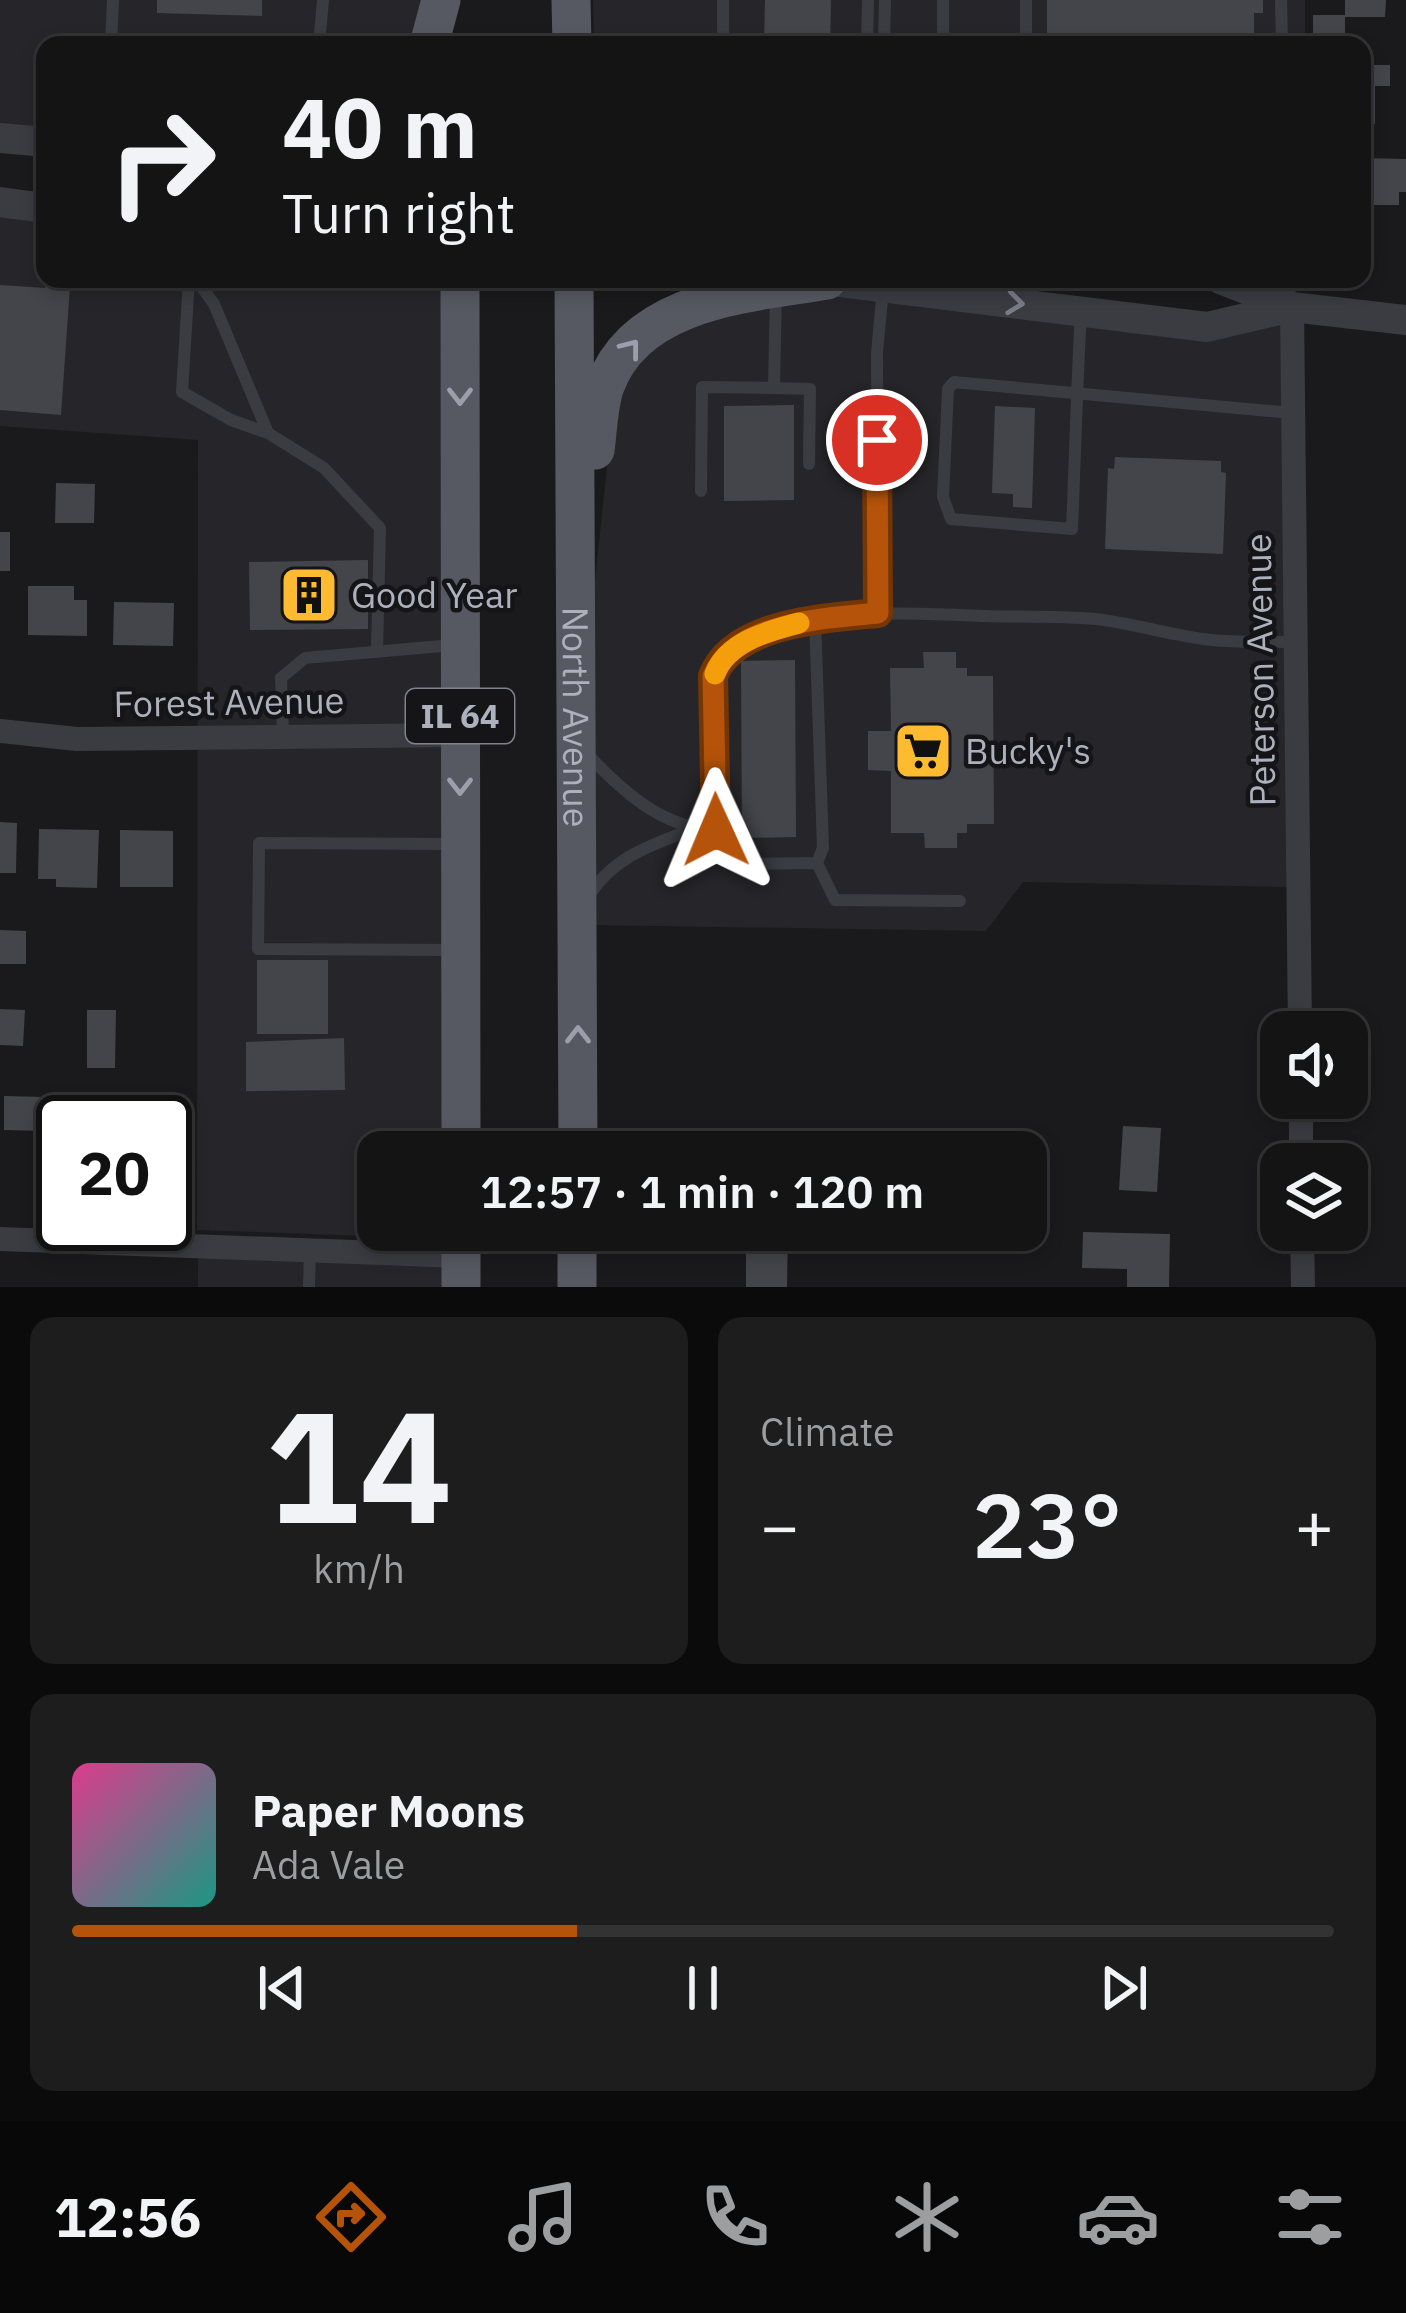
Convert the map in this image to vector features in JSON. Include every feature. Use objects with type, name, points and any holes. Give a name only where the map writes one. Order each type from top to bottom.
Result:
[{"type":"main road","points":[[431,36],[441,0]]},
{"type":"main road","points":[[456,0],[457,36]]},
{"type":"main road","points":[[571,0],[572,36]]},
{"type":"main road","name":"IL 64","points":[[460,288],[461,1131]]},
{"type":"main road","name":"North Avenue","points":[[574,288],[578,1131]]},
{"type":"main road","points":[[575,665],[589,487],[605,385],[638,336],[700,303],[760,288]]},
{"type":"main road","points":[[577,1287],[578,1251]]},
{"type":"street","points":[[0,138],[36,141]]},
{"type":"street","points":[[0,202],[36,207]]},
{"type":"street","points":[[891,288],[1207,327],[1289,293],[1406,320]]},
{"type":"street","name":"Peterson Avenue","points":[[1289,293],[1300,1011]]},
{"type":"street","name":"Forest Avenue","points":[[0,731],[77,739],[460,735]]},
{"type":"street","points":[[0,1239],[461,1258]]},
{"type":"street","points":[[1302,1251],[1303,1287]]},
{"type":"lane","points":[[111,36],[113,0]]},
{"type":"lane","points":[[321,36],[323,0]]},
{"type":"lane","points":[[723,0],[723,36]]},
{"type":"lane","points":[[867,36],[868,0]]},
{"type":"lane","points":[[884,36],[885,0]]},
{"type":"lane","points":[[943,0],[943,36]]},
{"type":"lane","points":[[1026,0],[1026,36]]},
{"type":"lane","points":[[1281,0],[1282,36]]},
{"type":"lane","points":[[191,288],[182,392],[232,420],[268,433],[324,468],[380,528],[377,652]]},
{"type":"lane","points":[[200,288],[214,304],[268,433]]},
{"type":"lane","points":[[774,388],[776,288]]},
{"type":"lane","points":[[878,613],[877,353],[883,288]]},
{"type":"lane","points":[[1081,311],[1077,392],[1072,529],[951,519],[943,496],[948,389],[954,382],[1077,392],[1293,413]]},
{"type":"lane","points":[[701,490],[702,387],[810,389],[809,464]]},
{"type":"lane","points":[[817,863],[730,864],[719,847],[713,676],[720,660],[746,641],[815,619],[878,613],[1097,619],[1200,639],[1296,642]]},
{"type":"lane","points":[[815,619],[823,848],[817,863],[835,900],[960,901]]},
{"type":"lane","points":[[283,737],[281,678],[305,658],[460,644]]},
{"type":"lane","points":[[577,743],[627,795],[692,830]]},
{"type":"lane","points":[[578,912],[604,873],[640,849],[692,830],[716,830]]},
{"type":"lane","points":[[460,844],[259,843],[258,949],[460,950]]},
{"type":"lane","points":[[309,1287],[310,1249]]},
{"type":"shaded area","points":[[0,0],[440,0],[441,36],[36,36],[36,130],[0,127]]},
{"type":"shaded area","points":[[593,0],[1305,0],[1305,36],[594,36]]},
{"type":"shaded area","points":[[0,202],[36,207],[36,288],[442,288],[450,1131],[357,1131],[357,1236],[197,1230],[198,440],[0,426]]},
{"type":"shaded area","points":[[832,293],[1285,319],[1290,887],[1023,882],[986,931],[588,925],[586,664],[615,393],[644,346],[707,315]]},
{"type":"shaded area","points":[[198,1254],[454,1263],[454,1287],[198,1287]]},
{"type":"building","points":[[157,0],[262,0],[262,16],[157,13]]},
{"type":"building","points":[[765,0],[831,0],[830,36],[764,36]]},
{"type":"building","points":[[1047,0],[1263,0],[1263,13],[1254,13],[1254,36],[1047,36]]},
{"type":"building","points":[[1345,0],[1386,0],[1385,17],[1345,17],[1345,36],[1313,36],[1313,15],[1345,15]]},
{"type":"building","points":[[1371,65],[1390,65],[1390,86],[1375,86],[1375,124],[1371,124]]},
{"type":"building","points":[[1371,158],[1406,159],[1406,192],[1399,192],[1399,205],[1371,205]]},
{"type":"building","points":[[0,285],[70,288],[61,415],[0,410]]},
{"type":"building","points":[[794,405],[794,500],[724,501],[724,406]]},
{"type":"building","points":[[995,406],[1035,408],[1032,508],[1013,507],[1013,494],[992,493]]},
{"type":"building","points":[[1115,457],[1221,461],[1221,472],[1226,473],[1223,554],[1105,549],[1108,468],[1114,469]]},
{"type":"building","points":[[56,483],[95,484],[94,523],[55,523]]},
{"type":"building","points":[[0,532],[10,532],[10,571],[0,571]]},
{"type":"building","name":"Good Year","points":[[368,560],[368,629],[250,630],[249,562]]},
{"type":"building","points":[[28,586],[74,586],[74,600],[87,600],[87,636],[28,635]]},
{"type":"building","points":[[114,602],[174,603],[173,646],[113,645]]},
{"type":"building","points":[[923,652],[956,652],[956,668],[967,668],[967,676],[993,676],[994,824],[967,824],[967,833],[957,833],[957,848],[925,848],[924,833],[891,833],[891,771],[868,770],[868,731],[891,731],[890,668],[924,668]]},
{"type":"building","points":[[795,660],[796,837],[742,838],[741,661]]},
{"type":"building","points":[[0,822],[17,823],[16,873],[0,873]]},
{"type":"building","points":[[39,829],[99,830],[97,888],[56,887],[56,879],[38,879]]},
{"type":"building","points":[[120,830],[173,831],[173,887],[120,887]]},
{"type":"building","points":[[0,930],[26,931],[26,964],[0,964]]},
{"type":"building","points":[[257,960],[328,960],[328,1034],[257,1034]]},
{"type":"building","points":[[0,1009],[25,1010],[23,1046],[0,1045]]},
{"type":"building","points":[[87,1010],[116,1010],[115,1068],[87,1068]]},
{"type":"building","points":[[344,1038],[345,1090],[246,1091],[246,1042]]},
{"type":"building","points":[[4,1096],[36,1097],[36,1131],[4,1130]]},
{"type":"building","points":[[1123,1126],[1161,1128],[1157,1192],[1119,1190]]},
{"type":"building","points":[[1083,1232],[1170,1234],[1169,1287],[1127,1287],[1127,1269],[1082,1268]]},
{"type":"building","points":[[788,1251],[787,1287],[746,1287],[746,1254]]},
{"type":"slow traffic","points":[[715,674],[720,660],[746,641],[799,623]]},
{"type":"place","name":"Good Year","points":[[309,595]]},
{"type":"place","name":"Bucky's","points":[[923,751]]},
{"type":"route","points":[[716,830],[713,676],[720,660],[746,641],[781,628],[815,619],[878,613],[877,440]]}]
